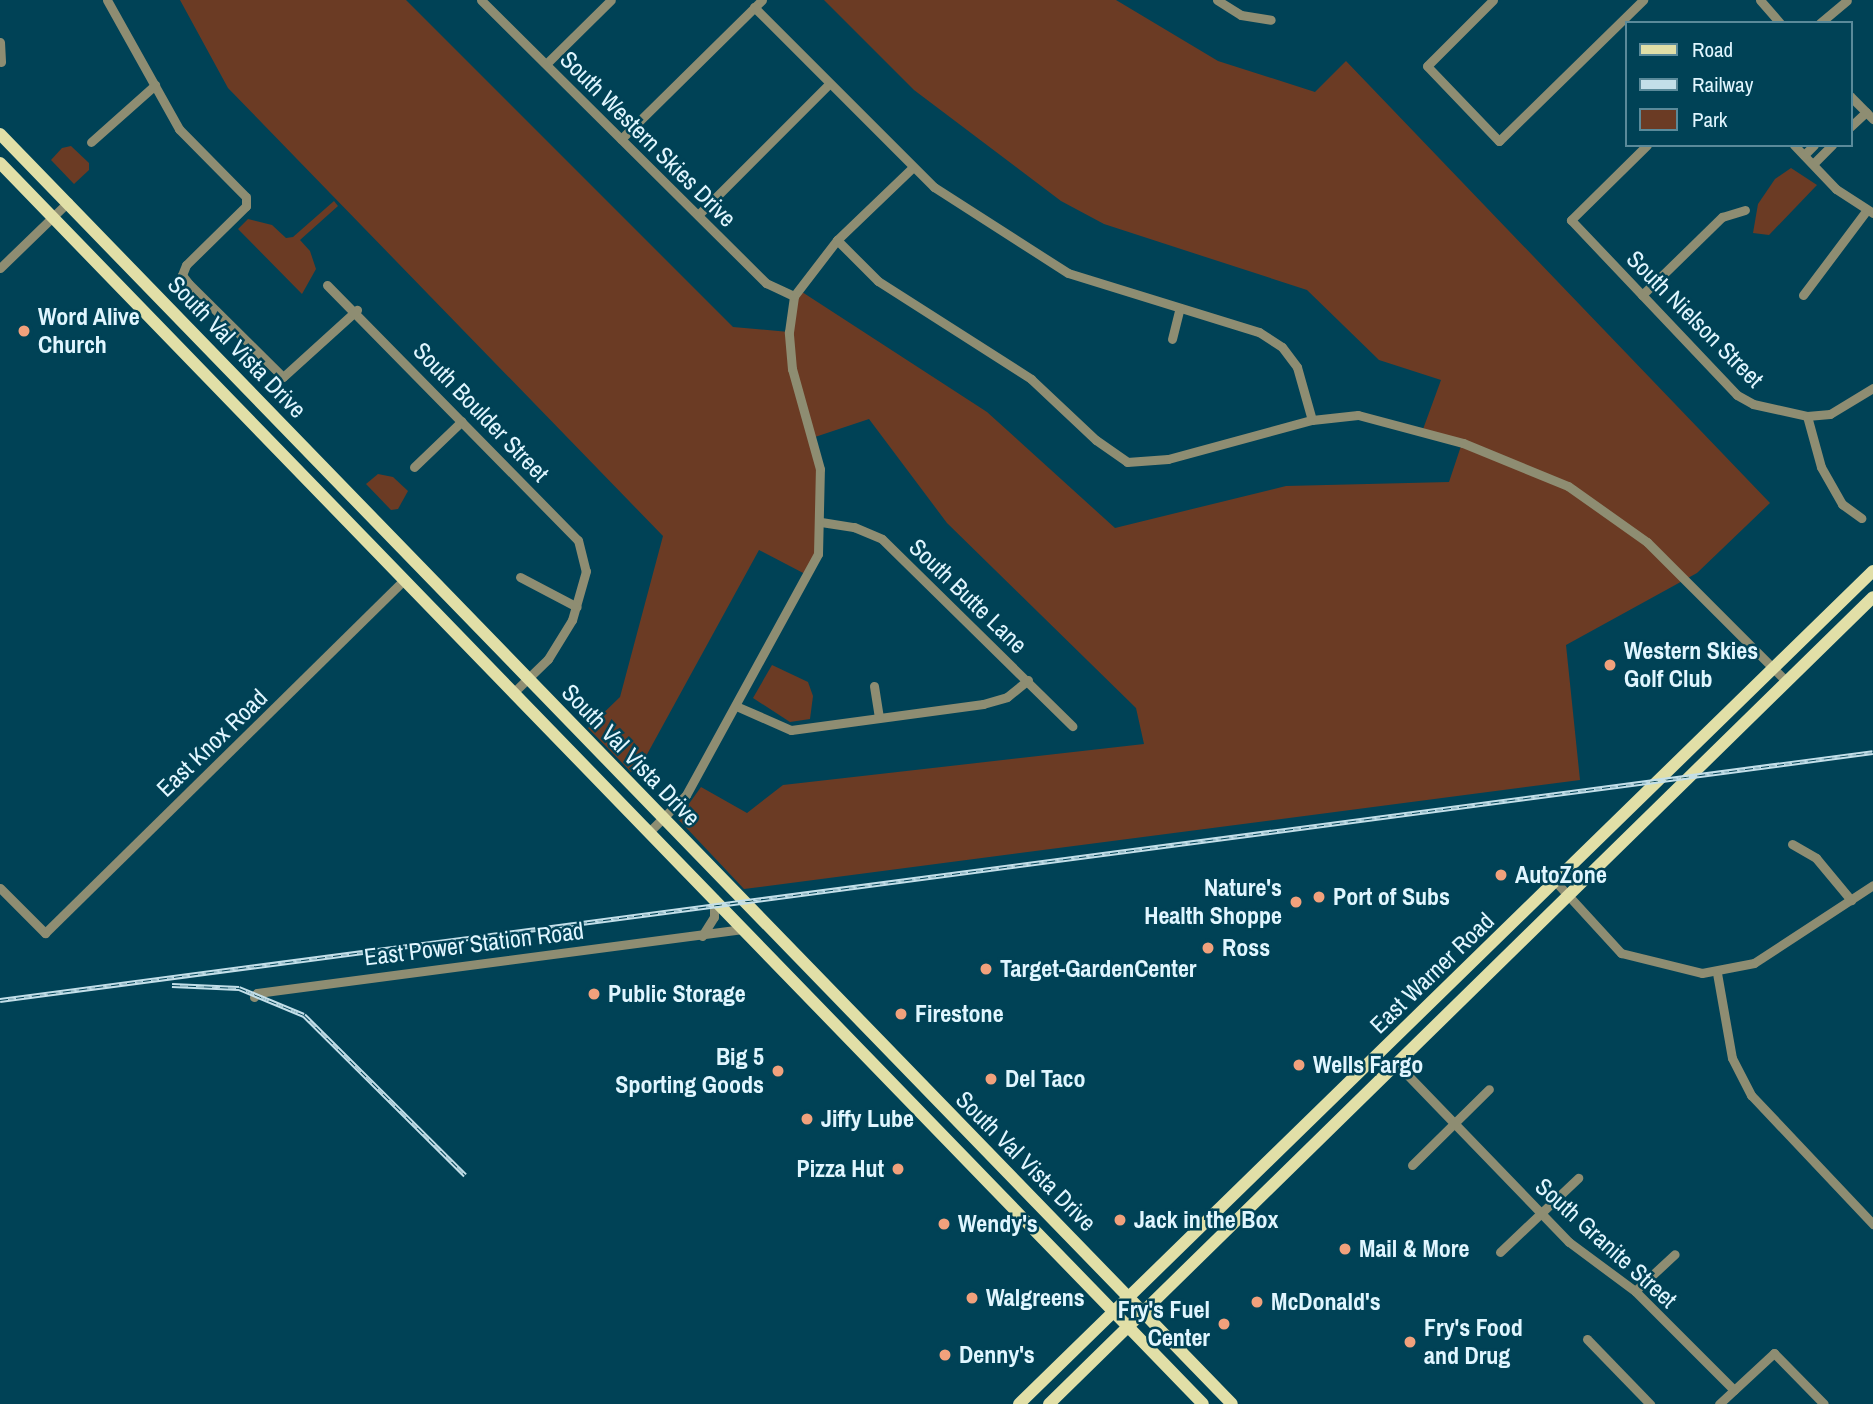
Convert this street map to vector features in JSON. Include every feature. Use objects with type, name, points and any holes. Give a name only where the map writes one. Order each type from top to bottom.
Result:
[{"type":"main road","name":"South Val Vista Drive","points":[[0,134],[1233,1404]]},
{"type":"main road","name":"South Val Vista Drive","points":[[0,163],[1203,1404]]},
{"type":"main road","name":"East Warner Road","points":[[1019,1404],[1873,571]]},
{"type":"main road","name":"East Warner Road","points":[[1049,1404],[1873,597]]},
{"type":"main road","points":[[770,957],[785,943]]},
{"type":"main road","points":[[1492,943],[1505,957]]},
{"type":"main road","points":[[1396,1063],[1395,1050],[1436,998]]},
{"type":"main road","points":[[918,1109],[932,1096]]},
{"type":"main road","points":[[1292,1138],[1307,1152]]},
{"type":"street","points":[[107,0],[179,129],[246,197],[246,206],[186,265],[182,275],[283,377],[356,310]]},
{"type":"street","name":"South Western Skies Drive","points":[[481,0],[766,283],[794,296]]},
{"type":"street","points":[[546,64],[611,0]]},
{"type":"street","points":[[1217,0],[1241,15],[1271,20]]},
{"type":"street","points":[[1493,0],[1427,66],[1499,141],[1643,0]]},
{"type":"street","points":[[1760,0],[1778,21]]},
{"type":"street","points":[[1822,21],[1847,0]]},
{"type":"street","points":[[621,139],[758,3],[830,84],[934,187],[1068,273],[1259,332],[1282,347],[1297,367],[1312,421]]},
{"type":"street","points":[[0,42],[1,62]]},
{"type":"street","points":[[698,215],[830,84]]},
{"type":"street","points":[[91,142],[155,85]]},
{"type":"street","points":[[1852,126],[1869,115],[1853,103]]},
{"type":"street","name":"South Nielson Street","points":[[1645,147],[1571,220],[1737,395],[1770,411],[1807,416]]},
{"type":"street","points":[[1796,147],[1870,212],[1803,295]]},
{"type":"street","points":[[1804,155],[1812,147]]},
{"type":"street","points":[[1813,164],[1830,147]]},
{"type":"street","points":[[649,831],[686,794],[818,554],[821,522],[820,470],[792,369],[789,332],[794,296],[837,240],[912,168]]},
{"type":"street","points":[[0,268],[68,202]]},
{"type":"street","points":[[1642,295],[1722,217],[1745,210]]},
{"type":"street","points":[[837,240],[878,281],[1031,379],[1096,440],[1127,462],[1168,459],[1312,421],[1358,415],[1462,443],[1568,486],[1647,542],[1787,682]]},
{"type":"street","name":"South Boulder Street","points":[[327,285],[356,310],[578,540],[586,572],[577,607]]},
{"type":"street","points":[[1172,339],[1180,308]]},
{"type":"street","points":[[1861,518],[1842,504],[1821,467],[1807,416],[1830,414],[1873,388]]},
{"type":"street","points":[[414,467],[462,421]]},
{"type":"street","name":"South Butte Lane","points":[[821,522],[854,527],[882,539],[1072,726]]},
{"type":"street","points":[[514,692],[555,650],[577,607],[520,578]]},
{"type":"street","name":"East Knox Road","points":[[0,888],[45,933],[404,580]]},
{"type":"street","points":[[736,706],[791,730],[983,704],[1007,697],[1028,680]]},
{"type":"street","points":[[874,687],[879,718]]},
{"type":"street","points":[[1792,844],[1815,858],[1852,900]]},
{"type":"street","points":[[1555,881],[1621,953],[1669,969],[1717,973],[1771,953],[1873,885]]},
{"type":"street","points":[[702,936],[715,917],[714,898]]},
{"type":"street","name":"East Power Station Road","points":[[254,997],[257,993],[361,978],[743,929]]},
{"type":"street","points":[[1717,973],[1732,1058],[1751,1095],[1871,1218]]},
{"type":"street","name":"South Granite Street","points":[[1396,1063],[1579,1251],[1635,1291],[1734,1390]]},
{"type":"street","points":[[1412,1165],[1489,1090]]},
{"type":"street","points":[[1500,1252],[1578,1178]]},
{"type":"street","points":[[1635,1291],[1675,1254]]},
{"type":"street","points":[[1587,1339],[1650,1404]]},
{"type":"street","points":[[1719,1404],[1774,1353],[1824,1404]]},
{"type":"green space","name":"Western Skies Golf Club","points":[[180,0],[406,0],[733,327],[789,332],[799,290],[987,412],[1115,528],[1286,486],[1449,482],[1462,443],[1422,432],[1441,380],[1379,360],[1307,290],[1104,224],[1061,201],[914,90],[824,0],[1116,0],[1218,61],[1315,92],[1346,61],[1770,503],[1697,573],[1566,645],[1580,780],[744,889],[678,819],[701,787],[747,813],[783,785],[1144,744],[1136,708],[947,523],[869,419],[812,438],[820,469],[818,554],[807,575],[759,550],[645,758],[631,772],[588,728],[620,697],[663,536],[228,88]]},
{"type":"green space","points":[[71,146],[89,163],[89,170],[74,184],[51,160],[62,148]]},
{"type":"green space","points":[[1791,168],[1817,185],[1769,235],[1753,233],[1758,204],[1775,179]]},
{"type":"green space","points":[[334,201],[338,206],[300,240],[310,251],[316,269],[302,294],[238,229],[248,219],[272,225],[286,238],[293,237]]},
{"type":"green space","points":[[378,474],[393,477],[408,491],[398,509],[391,510],[366,484]]},
{"type":"green space","points":[[772,665],[808,682],[813,696],[810,719],[790,722],[753,698]]},
{"type":"railway","points":[[0,1000],[1873,752]]},
{"type":"railway","points":[[172,985],[239,988],[304,1015],[465,1175]]},
{"type":"place","name":"Word Alive Church","points":[[24,331]]},
{"type":"place","name":"Western Skies Golf Club","points":[[1610,665]]},
{"type":"place","name":"AutoZone","points":[[1501,875]]},
{"type":"place","name":"Port of Subs","points":[[1319,897]]},
{"type":"place","name":"Nature's Health Shoppe","points":[[1296,902]]},
{"type":"place","name":"Ross","points":[[1208,948]]},
{"type":"place","name":"Target-GardenCenter","points":[[986,969]]},
{"type":"place","name":"Public Storage","points":[[594,994]]},
{"type":"place","name":"Firestone","points":[[901,1014]]},
{"type":"place","name":"Wells Fargo","points":[[1299,1065]]},
{"type":"place","name":"Big 5 Sporting Goods","points":[[778,1071]]},
{"type":"place","name":"Del Taco","points":[[991,1079]]},
{"type":"place","name":"Jiffy Lube","points":[[807,1119]]},
{"type":"place","name":"Pizza Hut","points":[[898,1169]]},
{"type":"place","name":"Jack in the Box","points":[[1120,1220]]},
{"type":"place","name":"Wendy's","points":[[944,1224]]},
{"type":"place","name":"Mail & More","points":[[1345,1249]]},
{"type":"place","name":"Walgreens","points":[[972,1298]]},
{"type":"place","name":"McDonald's","points":[[1257,1302]]},
{"type":"place","name":"Fry's Fuel Center","points":[[1224,1324]]},
{"type":"place","name":"Fry's Food and Drug","points":[[1410,1342]]},
{"type":"place","name":"Denny's","points":[[945,1355]]}]
